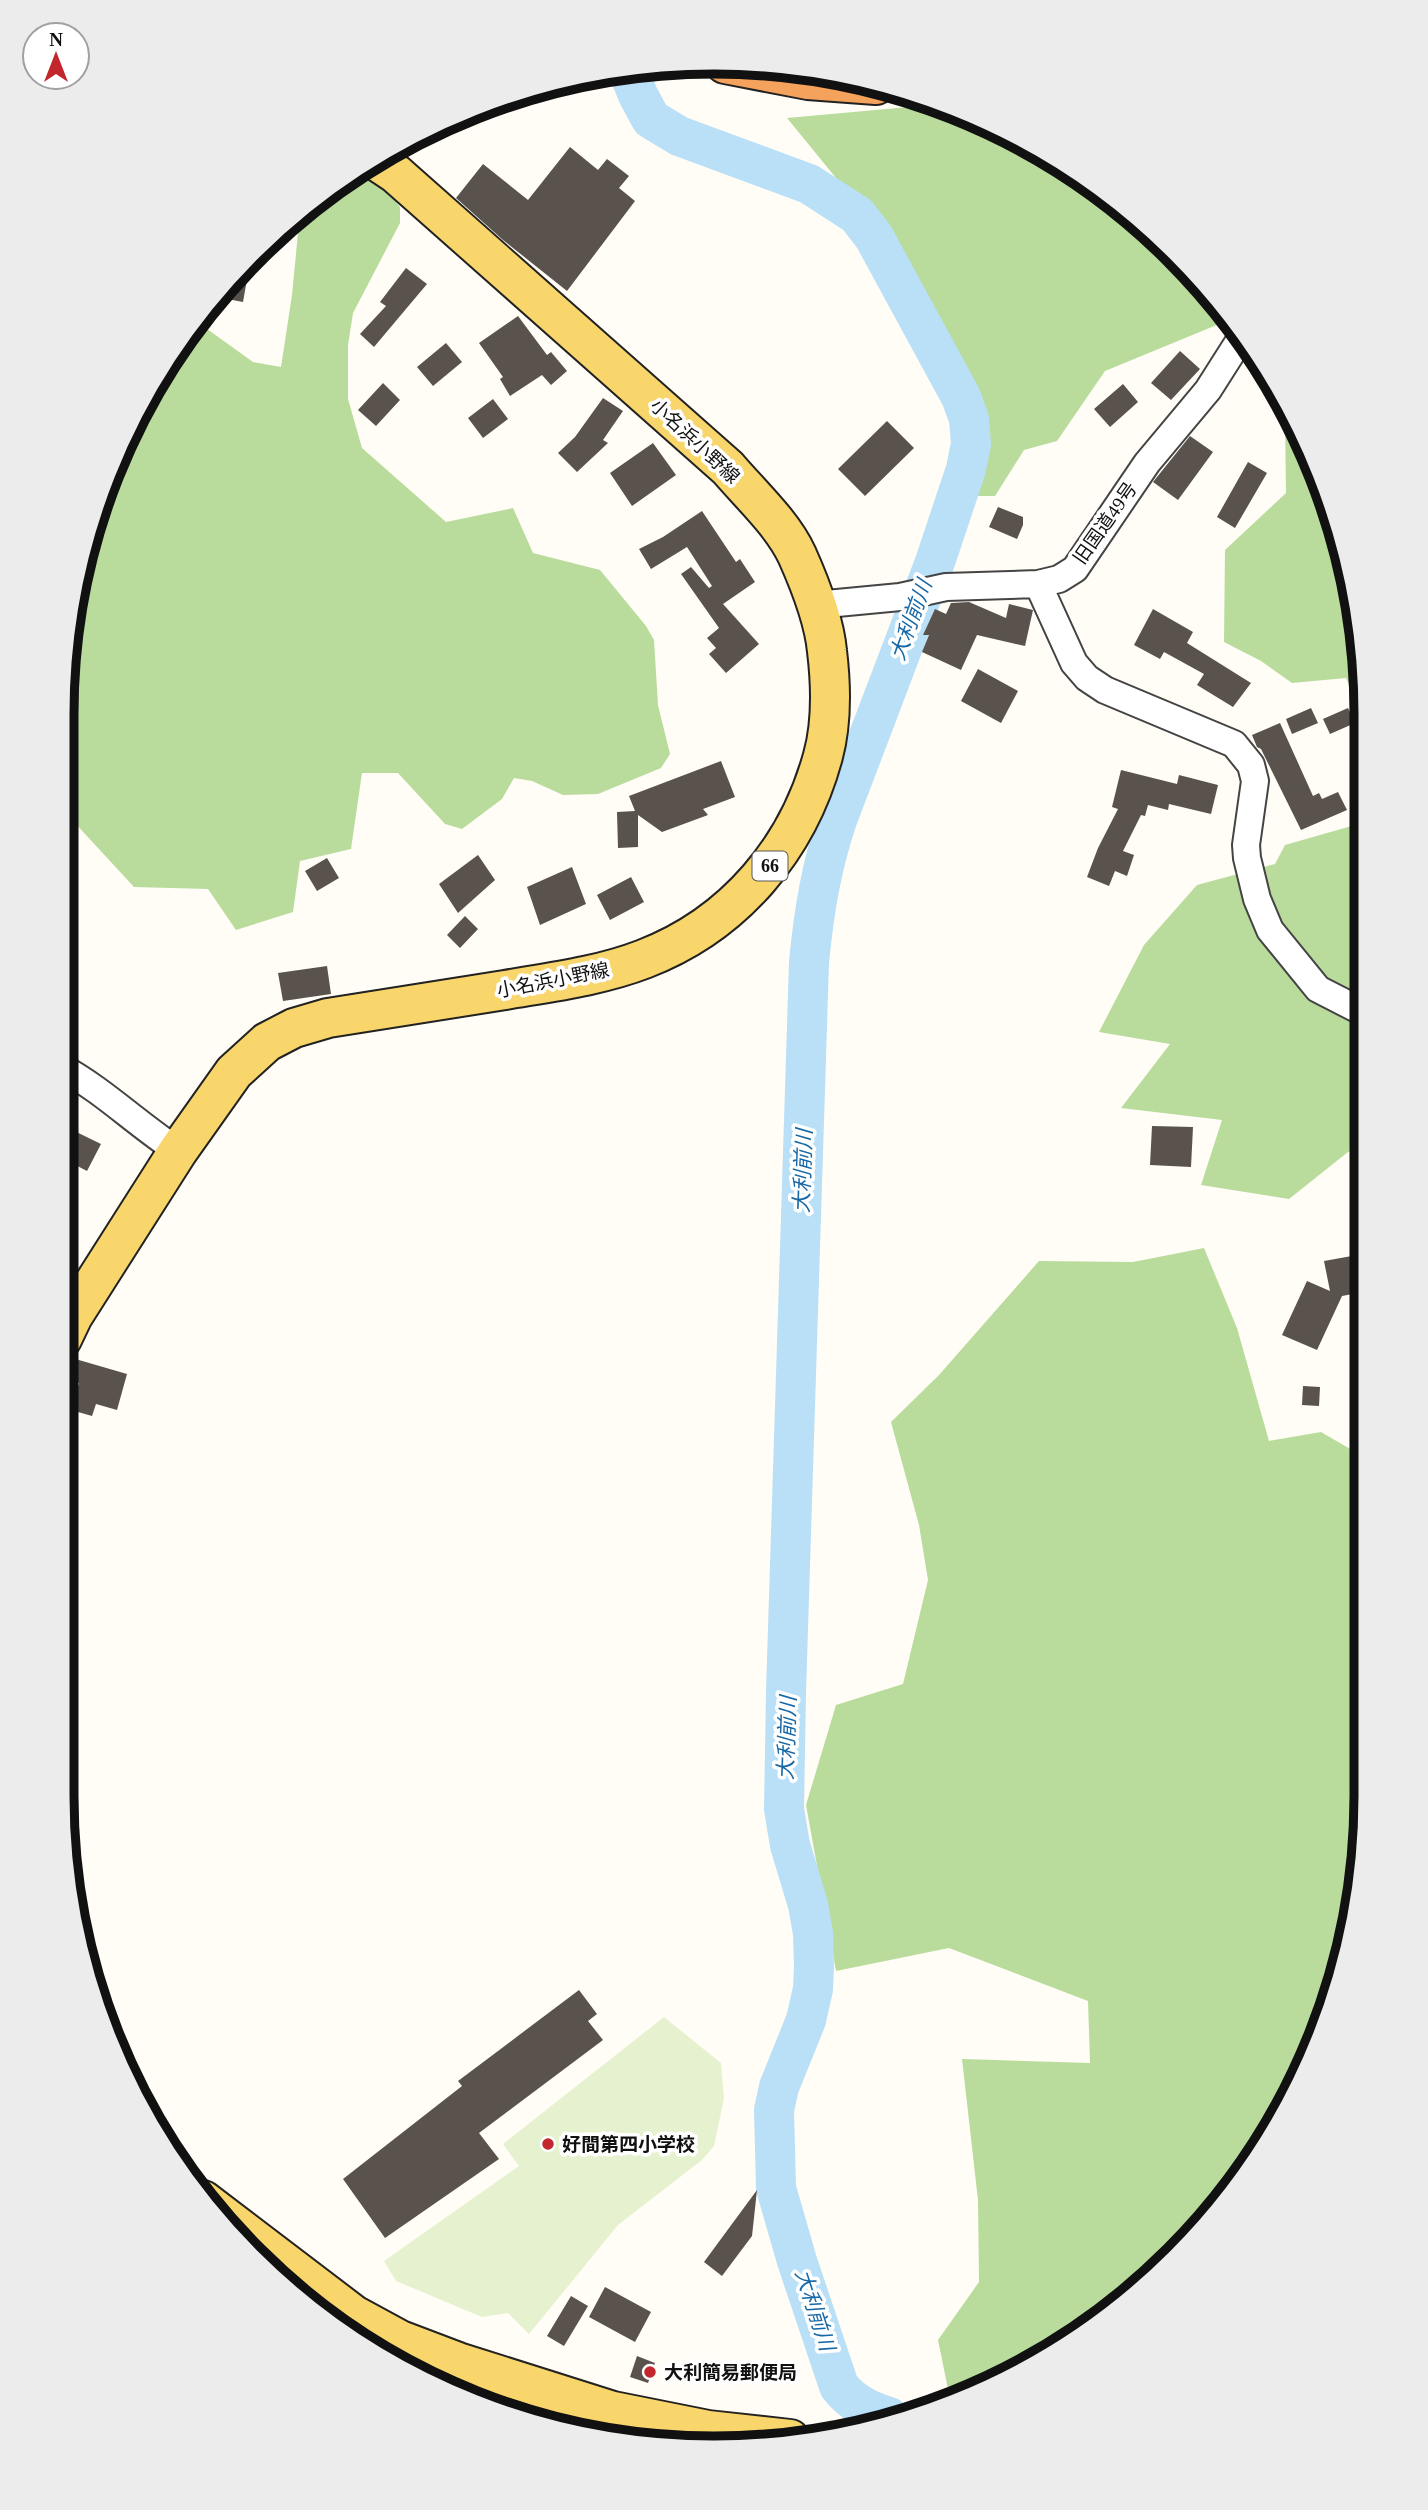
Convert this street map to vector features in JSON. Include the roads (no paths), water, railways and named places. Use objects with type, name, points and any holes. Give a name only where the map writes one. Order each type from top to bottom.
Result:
[{"type":"main road","name":"小名浜小野線","points":[[74,1310],[178,1151],[234,1072],[268,1042],[294,1028],[328,1018],[591,976],[646,958],[669,947],[692,935],[738,901],[776,860],[804,810],[824,754],[829,706],[827,649],[816,605],[796,552],[774,521],[728,468],[383,166]]},
{"type":"main road","points":[[260,2247],[337,2313]]},
{"type":"main road","points":[[351,2324],[458,2362],[613,2411],[708,2430],[750,2435]]},
{"type":"street","name":"旧国道49号","points":[[816,605],[900,597],[946,587],[1038,584],[1059,579],[1075,569],[1147,463],[1208,390],[1237,344]]},
{"type":"street","points":[[1038,584],[1074,663],[1087,678],[1105,690],[1234,744],[1243,753],[1251,765],[1255,780],[1246,845],[1247,858],[1257,899],[1270,930],[1318,989],[1354,1007]]},
{"type":"street","points":[[74,1075],[178,1151]]},
{"type":"waterway","name":"大利前川","points":[[632,79],[651,119],[679,136],[809,184],[857,215],[874,237],[961,397],[969,419],[971,444],[966,469],[935,562],[831,838],[819,890],[809,962],[784,1809],[790,1845],[808,1905],[813,1933],[814,1966],[813,1989],[806,2020],[779,2087],[774,2110],[776,2188],[797,2261],[839,2386],[861,2406],[882,2414]]},
{"type":"place","name":"好間第四小学校","points":[[548,2144]]},
{"type":"place","name":"大利簡易郵便局","points":[[650,2372]]}]
